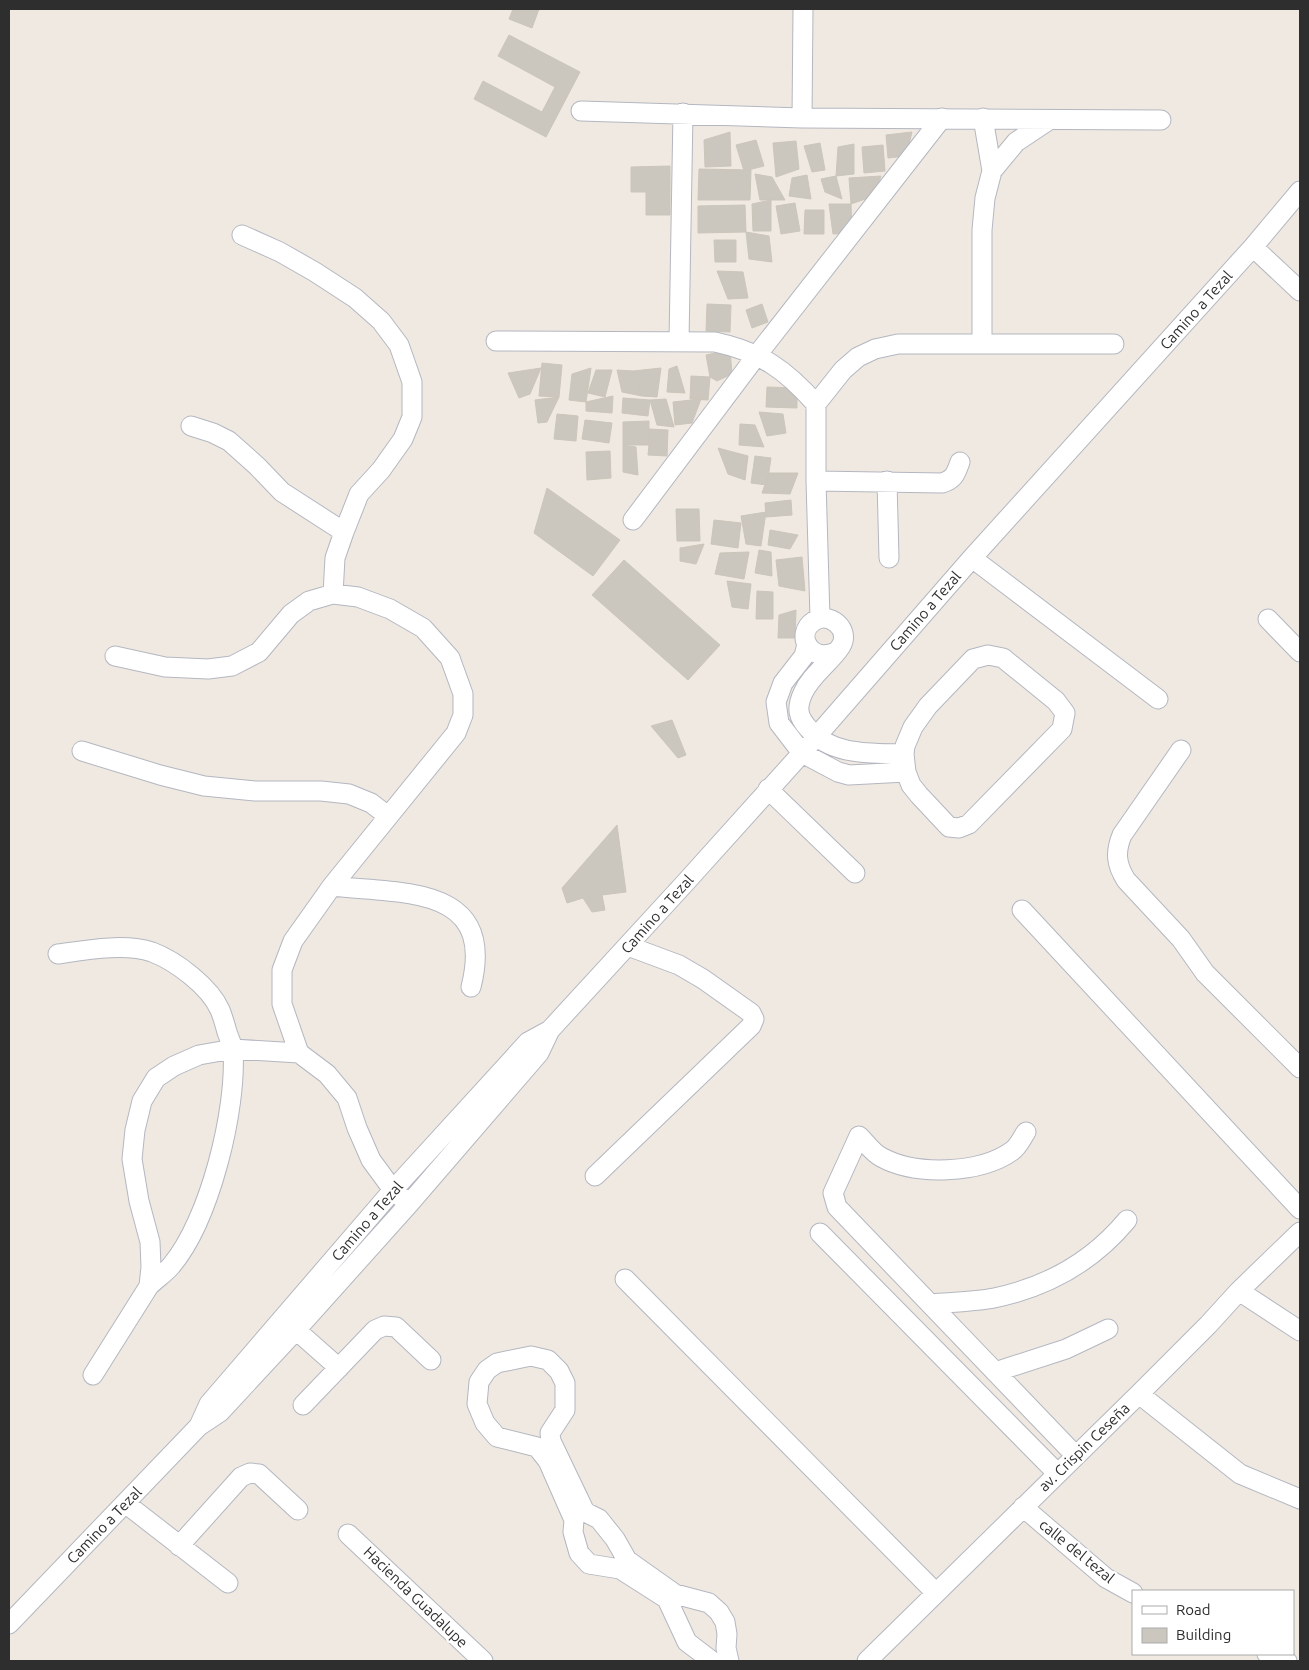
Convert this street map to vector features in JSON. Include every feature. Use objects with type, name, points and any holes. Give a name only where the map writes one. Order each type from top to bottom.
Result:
[{"type":"street","points":[[802,118],[803,9]]},
{"type":"street","points":[[581,111],[802,118],[1161,120]]},
{"type":"street","points":[[679,341],[683,114]]},
{"type":"street","points":[[633,520],[757,355],[942,118]]},
{"type":"street","points":[[982,343],[982,230],[985,198],[992,171],[983,118]]},
{"type":"street","points":[[992,171],[1016,142],[1049,120]]},
{"type":"street","name":"Camino a Tezal","points":[[9,1624],[199,1426],[220,1412],[296,1330],[409,1204],[539,1053],[550,1030],[802,753],[972,558],[1253,247],[1300,191]]},
{"type":"street","points":[[242,235],[280,252],[315,272],[355,298],[382,320],[399,344],[412,382],[412,417],[404,439],[382,470],[359,494],[335,558],[333,594]]},
{"type":"street","points":[[1253,247],[1300,291]]},
{"type":"street","points":[[496,340],[715,342],[738,347],[776,365],[800,385],[816,404]]},
{"type":"street","points":[[820,618],[816,404],[843,370],[858,356],[875,348],[898,344],[1114,344]]},
{"type":"street","points":[[191,426],[213,433],[229,441],[282,492],[344,532]]},
{"type":"street","points":[[816,481],[948,481],[954,477],[960,462]]},
{"type":"street","points":[[887,481],[889,558]]},
{"type":"street","points":[[972,558],[1158,699]]},
{"type":"street","points":[[115,656],[166,667],[208,669],[232,666],[259,652],[291,614],[309,601],[333,594],[358,597],[390,609],[423,628],[450,658],[463,694],[463,715],[456,733],[332,886],[293,941],[282,970],[282,1004],[299,1053]]},
{"type":"street","points":[[836,652],[820,655],[812,651],[807,644],[805,636],[807,628],[812,622],[820,618],[830,619],[839,624],[843,634],[842,644],[836,652],[803,692],[799,705],[800,718],[815,737],[838,748],[853,752],[904,754]]},
{"type":"street","points":[[1268,619],[1300,652]]},
{"type":"street","points":[[807,644],[804,656],[783,683],[776,702],[779,723],[802,753],[838,772],[849,775],[906,772]]},
{"type":"street","points":[[988,655],[1003,658],[1056,701],[1065,713],[1062,728],[969,824],[959,828],[950,827],[919,796],[906,772],[904,754],[905,746],[913,727],[928,706],[973,659],[988,655]]},
{"type":"street","points":[[1181,750],[1122,835],[1117,846],[1116,858],[1119,869],[1126,880],[1181,939],[1205,973],[1300,1068]]},
{"type":"street","points":[[82,751],[160,776],[204,786],[255,792],[321,791],[349,794],[371,804],[388,816]]},
{"type":"street","points":[[768,789],[855,873]]},
{"type":"street","points":[[332,886],[410,893],[438,900],[457,910],[471,931],[476,953],[476,968],[471,987]]},
{"type":"street","points":[[1022,910],[1300,1209]]},
{"type":"street","points":[[595,1176],[752,1026],[754,1019],[752,1013],[679,965],[628,946]]},
{"type":"street","points":[[58,954],[120,947],[152,952],[178,965],[198,980],[220,1009],[233,1049],[231,1088],[221,1151],[211,1186],[189,1240],[171,1266],[149,1286],[92,1375]]},
{"type":"street","name":"Camino a Tezal","points":[[199,1426],[209,1404],[393,1190],[528,1042],[550,1030]]},
{"type":"street","points":[[149,1286],[151,1267],[150,1242],[132,1159],[134,1130],[142,1101],[156,1078],[174,1066],[199,1055],[233,1049],[299,1053],[327,1074],[347,1098],[357,1128],[371,1160],[393,1190],[409,1204]]},
{"type":"street","points":[[1026,1132],[1013,1151],[992,1161],[955,1170],[920,1170],[880,1157],[859,1136],[833,1193],[837,1208],[1076,1456]]},
{"type":"street","points":[[930,1304],[994,1298],[1041,1285],[1081,1262],[1111,1239],[1127,1220]]},
{"type":"street","name":"av. Crispin Ceseña","points":[[866,1661],[1139,1394],[1239,1291],[1300,1232]]},
{"type":"street","points":[[820,1233],[1057,1474]]},
{"type":"street","points":[[625,1279],[936,1593]]},
{"type":"street","points":[[1239,1291],[1300,1330]]},
{"type":"street","points":[[303,1405],[375,1330],[384,1326],[396,1327],[431,1360]]},
{"type":"street","points":[[995,1372],[1066,1349],[1108,1329]]},
{"type":"street","points":[[296,1330],[339,1368]]},
{"type":"street","points":[[712,1661],[687,1642],[667,1599],[620,1569],[589,1564],[580,1553],[573,1532],[574,1520],[548,1461],[537,1447],[497,1437],[484,1423],[477,1404],[479,1382],[486,1370],[497,1363],[531,1356],[548,1360],[559,1371],[565,1383],[565,1410],[550,1434],[551,1441],[585,1512],[600,1519],[627,1560],[675,1594],[709,1603],[719,1612],[725,1622],[727,1634],[726,1648],[729,1661]]},
{"type":"street","points":[[1139,1394],[1240,1474],[1300,1499]]},
{"type":"street","points":[[179,1546],[241,1477],[250,1473],[259,1474],[298,1510]]},
{"type":"street","points":[[125,1503],[228,1583]]},
{"type":"street","name":"calle del tezal","points":[[1023,1507],[1106,1578],[1132,1592]]},
{"type":"street","name":"Hacienda Guadalupe","points":[[348,1534],[483,1661]]},
{"type":"street","points":[[1270,1655],[1286,1661]]},
{"type":"building","points":[[513,9],[539,9],[532,28],[509,19]]},
{"type":"building","points":[[509,35],[580,72],[546,137],[474,99],[483,81],[542,112],[555,87],[498,56]]},
{"type":"building","points":[[730,132],[731,166],[705,167],[704,140]]},
{"type":"building","points":[[912,132],[906,156],[888,158],[886,135]]},
{"type":"building","points":[[756,140],[764,166],[744,171],[736,145]]},
{"type":"building","points":[[796,141],[799,169],[776,177],[773,143]]},
{"type":"building","points":[[820,143],[825,170],[812,172],[804,146]]},
{"type":"building","points":[[854,144],[854,174],[836,176],[838,147]]},
{"type":"building","points":[[883,145],[885,171],[864,173],[862,147]]},
{"type":"building","points":[[670,166],[670,215],[646,215],[646,192],[631,192],[631,167]]},
{"type":"building","points":[[699,169],[751,170],[750,200],[698,200]]},
{"type":"building","points":[[755,174],[772,177],[785,200],[760,200]]},
{"type":"building","points":[[807,175],[811,199],[789,196],[792,178]]},
{"type":"building","points":[[836,176],[842,199],[825,192],[821,179]]},
{"type":"building","points":[[881,176],[874,196],[851,204],[849,178]]},
{"type":"building","points":[[771,200],[771,231],[753,231],[752,204]]},
{"type":"building","points":[[795,203],[800,231],[781,234],[776,206]]},
{"type":"building","points":[[829,204],[851,204],[852,233],[833,234]]},
{"type":"building","points":[[745,205],[746,232],[698,233],[698,206]]},
{"type":"building","points":[[805,210],[824,210],[824,234],[804,234]]},
{"type":"building","points":[[746,232],[769,236],[772,262],[749,259]]},
{"type":"building","points":[[714,240],[736,240],[736,262],[715,262]]},
{"type":"building","points":[[717,271],[743,272],[748,298],[728,299]]},
{"type":"building","points":[[707,304],[731,305],[730,332],[706,331]]},
{"type":"building","points":[[762,304],[768,322],[752,328],[746,310]]},
{"type":"building","points":[[730,350],[732,374],[717,381],[710,377],[706,355]]},
{"type":"building","points":[[542,363],[562,365],[559,397],[539,396]]},
{"type":"building","points":[[677,366],[685,393],[667,392],[669,369]]},
{"type":"building","points":[[541,368],[530,394],[519,398],[508,373]]},
{"type":"building","points":[[591,368],[586,402],[569,400],[572,374]]},
{"type":"building","points":[[661,368],[657,397],[642,396],[633,371]]},
{"type":"building","points":[[596,370],[612,370],[605,397],[588,393]]},
{"type":"building","points":[[617,370],[633,371],[642,396],[622,392]]},
{"type":"building","points":[[691,376],[710,377],[708,400],[690,399]]},
{"type":"building","points":[[767,387],[797,388],[797,408],[766,407]]},
{"type":"building","points":[[613,396],[612,413],[586,411],[586,402]]},
{"type":"building","points":[[559,397],[547,422],[538,423],[535,400]]},
{"type":"building","points":[[623,398],[650,400],[648,416],[622,413]]},
{"type":"building","points":[[666,399],[674,427],[657,425],[650,400]]},
{"type":"building","points":[[701,399],[692,423],[675,425],[673,402]]},
{"type":"building","points":[[759,412],[783,414],[786,433],[767,436]]},
{"type":"building","points":[[557,414],[578,416],[576,441],[554,439]]},
{"type":"building","points":[[585,420],[612,423],[609,443],[582,439]]},
{"type":"building","points":[[649,421],[649,445],[623,445],[623,422]]},
{"type":"building","points":[[740,424],[755,425],[764,447],[739,445]]},
{"type":"building","points":[[649,429],[668,430],[667,456],[648,455]]},
{"type":"building","points":[[623,445],[636,447],[638,475],[623,472]]},
{"type":"building","points":[[718,448],[748,456],[745,480],[728,474]]},
{"type":"building","points":[[610,451],[611,478],[587,480],[586,452]]},
{"type":"building","points":[[755,456],[771,458],[767,485],[751,483]]},
{"type":"building","points":[[769,473],[798,473],[790,494],[762,493]]},
{"type":"building","points":[[547,488],[620,540],[593,576],[534,533]]},
{"type":"building","points":[[791,500],[792,515],[766,517],[765,503]]},
{"type":"building","points":[[676,509],[699,509],[700,541],[677,541]]},
{"type":"building","points":[[766,512],[761,546],[746,544],[741,516]]},
{"type":"building","points":[[714,520],[741,523],[738,548],[711,544]]},
{"type":"building","points":[[770,530],[798,535],[790,549],[768,545]]},
{"type":"building","points":[[704,544],[696,564],[680,561],[680,548]]},
{"type":"building","points":[[759,550],[771,552],[772,576],[755,573]]},
{"type":"building","points":[[749,552],[744,579],[715,574],[720,553]]},
{"type":"building","points":[[802,557],[805,591],[779,586],[776,560]]},
{"type":"building","points":[[624,560],[720,645],[688,680],[592,595]]},
{"type":"building","points":[[727,581],[751,584],[748,609],[732,607]]},
{"type":"building","points":[[757,591],[773,592],[773,619],[756,619]]},
{"type":"building","points":[[796,610],[795,638],[778,638],[779,615]]},
{"type":"building","points":[[672,720],[686,755],[678,758],[651,726]]},
{"type":"building","points":[[617,825],[626,892],[602,895],[605,910],[592,912],[583,898],[567,903],[562,888]]}]
